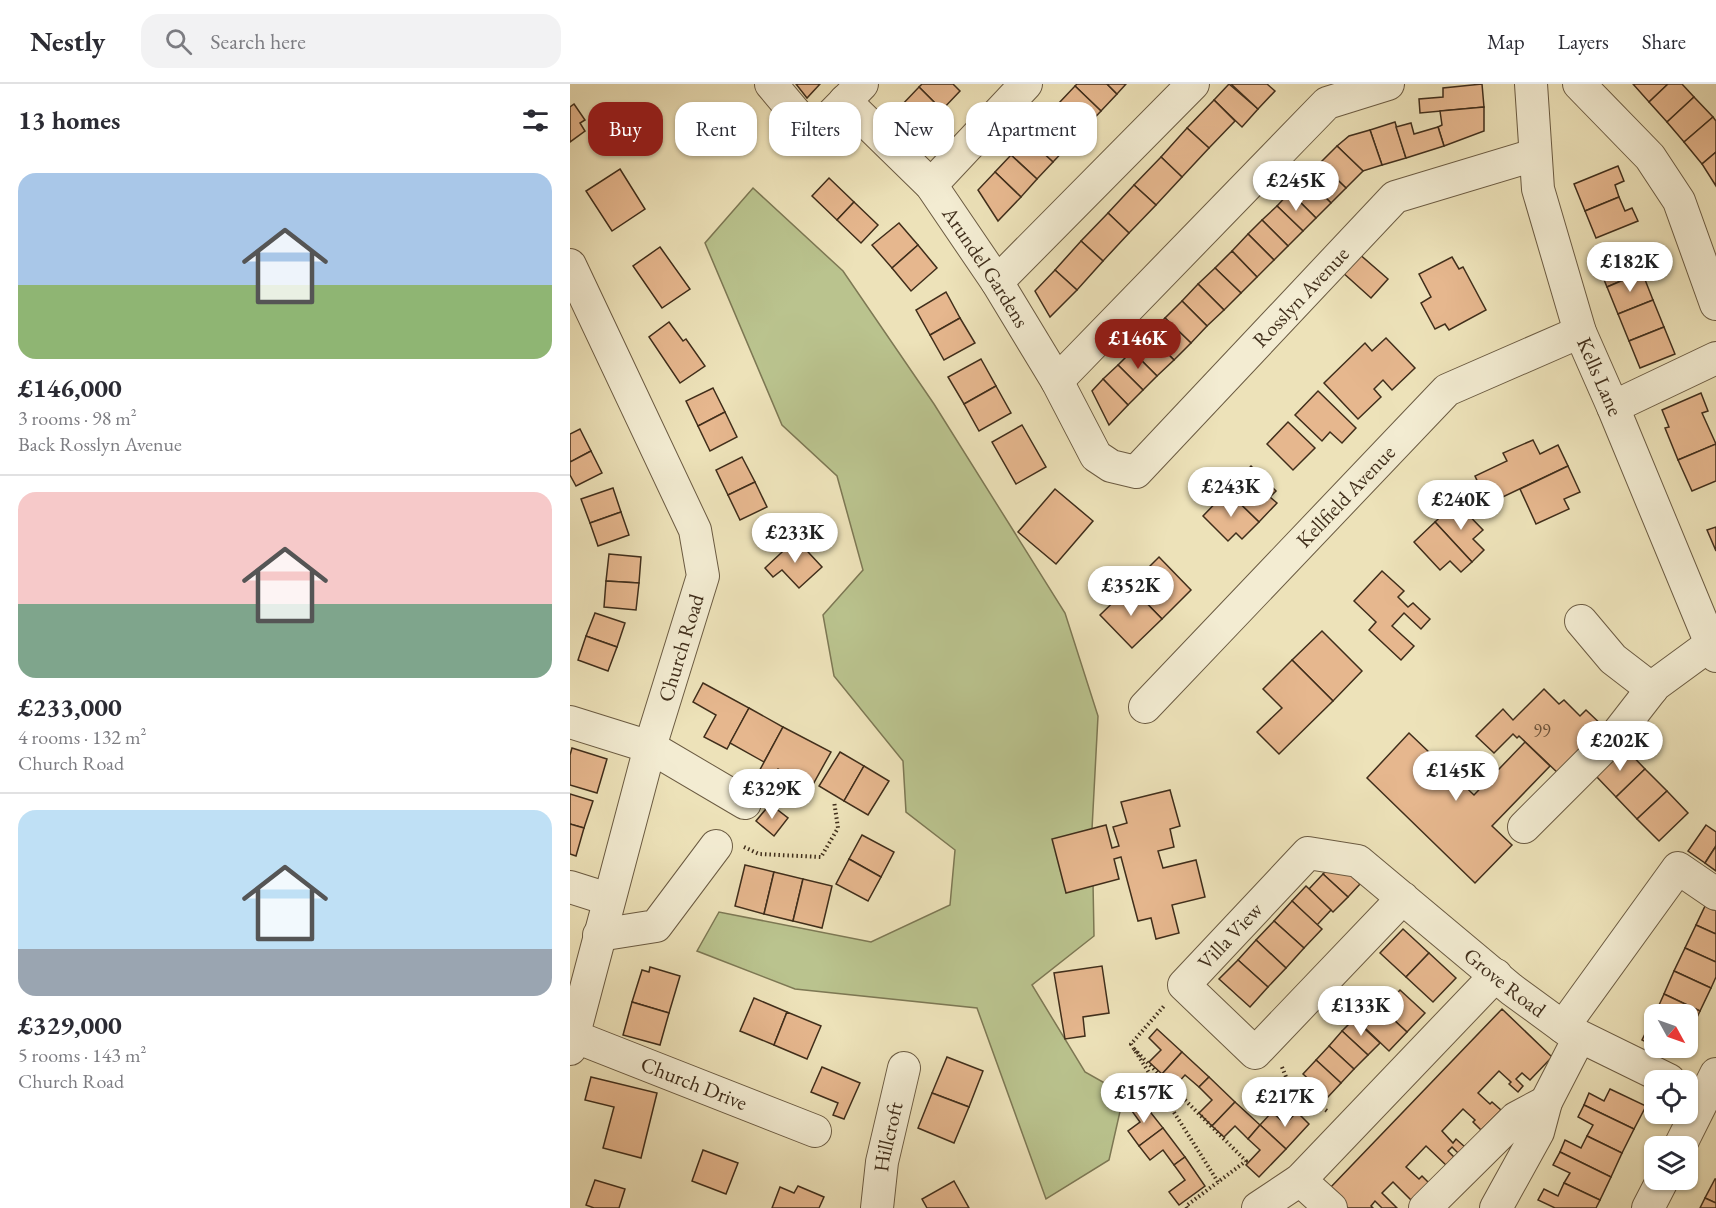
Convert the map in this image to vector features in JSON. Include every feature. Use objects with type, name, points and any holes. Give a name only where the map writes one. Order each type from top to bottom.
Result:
[{"type":"street","points":[[771,84],[813,134],[854,93]]},
{"type":"street","points":[[932,185],[1026,84]]},
{"type":"street","points":[[998,282],[1193,84]]},
{"type":"street","points":[[1057,381],[1327,103],[1388,84]]},
{"type":"street","points":[[1579,84],[1650,157],[1679,201],[1716,304]]},
{"type":"street","name":"Kells Lane","points":[[1533,86],[1534,155],[1538,189],[1580,332],[1713,650]]},
{"type":"street","name":"Arundel Gardens","points":[[854,93],[932,185],[998,282],[1057,381],[1096,456]]},
{"type":"street","name":"Rosslyn Avenue","points":[[1096,456],[1111,466],[1136,472],[1395,197],[1534,155]]},
{"type":"street","name":"Church Road","points":[[570,265],[695,530],[703,576],[650,747],[572,1042]]},
{"type":"street","name":"Kellfield Avenue","points":[[1145,707],[1447,390],[1580,332]]},
{"type":"street","points":[[1613,407],[1716,358]]},
{"type":"street","points":[[1581,621],[1612,659],[1652,689]]},
{"type":"street","points":[[1524,827],[1617,734],[1652,689],[1713,650]]},
{"type":"street","points":[[570,722],[650,747],[745,803]]},
{"type":"street","points":[[599,935],[656,926],[716,846]]},
{"type":"street","name":"Villa View","points":[[1255,1053],[1184,984],[1308,853],[1358,861]]},
{"type":"street","name":"Grove Road","points":[[1358,861],[1496,975],[1571,1033],[1648,1070]]},
{"type":"street","points":[[1496,1208],[1538,1132],[1546,1102],[1571,1033],[1678,868],[1716,894]]},
{"type":"street","points":[[570,887],[609,899]]},
{"type":"street","points":[[1255,1053],[1403,898]]},
{"type":"street","points":[[1258,1208],[1300,1180],[1496,975]]},
{"type":"street","name":"Church Drive","points":[[572,1042],[815,1131]]},
{"type":"street","name":"Hillcroft","points":[[877,1208],[882,1162],[904,1068]]},
{"type":"street","points":[[1685,1136],[1706,1090]]},
{"type":"street","points":[[1425,1208],[1516,1118],[1546,1102]]},
{"type":"street","points":[[1300,1180],[1332,1208]]},
{"type":"street","points":[[1648,1208],[1657,1190]]},
{"type":"path","points":[[716,846],[724,837],[759,854],[821,857],[838,828],[834,801]]},
{"type":"path","points":[[1184,984],[1131,1044],[1218,1182]]},
{"type":"path","points":[[1134,1049],[1246,1161],[1186,1206],[1187,1208]]},
{"type":"path","points":[[1255,1053],[1278,1058],[1288,1082],[1349,1128]]},
{"type":"green space","points":[[753,188],[843,271],[934,404],[1065,613],[1098,716],[1092,829],[1094,936],[1032,985],[1085,1072],[1124,1094],[1109,1160],[1046,1199],[977,1008],[795,989],[697,951],[719,912],[871,942],[950,905],[955,850],[906,812],[903,761],[834,676],[823,615],[863,570],[837,476],[782,425],[705,243]]},
{"type":"building","points":[[796,84],[820,84],[807,98]]},
{"type":"building","points":[[922,84],[953,84],[960,91],[950,102],[934,102],[919,87]]},
{"type":"building","points":[[1077,84],[1107,84],[1117,94],[1101,111],[1097,107],[1097,102],[1092,102],[1075,86]]},
{"type":"building","points":[[1107,84],[1126,84],[1117,94]]},
{"type":"building","points":[[1229,84],[1258,109],[1242,127],[1214,100]]},
{"type":"building","points":[[1231,84],[1267,84],[1275,91],[1258,109]]},
{"type":"building","points":[[1482,84],[1484,107],[1420,113],[1419,99],[1443,97],[1443,88]]},
{"type":"building","points":[[1633,84],[1668,84],[1649,102]]},
{"type":"building","points":[[1668,84],[1682,84],[1694,97],[1667,122],[1649,102]]},
{"type":"building","points":[[1075,86],[1092,102],[1060,102]]},
{"type":"building","points":[[919,87],[934,102],[905,102]]},
{"type":"building","points":[[1694,97],[1713,117],[1684,142],[1667,122]]},
{"type":"building","points":[[1214,100],[1235,121],[1209,148],[1187,128]]},
{"type":"building","points":[[574,104],[585,120],[580,123],[585,131],[570,142],[570,107]]},
{"type":"building","points":[[1484,107],[1484,131],[1444,146],[1438,127],[1442,125],[1440,111]]},
{"type":"building","points":[[1713,117],[1716,121],[1716,152],[1702,164],[1684,142]]},
{"type":"building","points":[[1395,122],[1406,158],[1382,165],[1370,130]]},
{"type":"building","points":[[1411,123],[1414,134],[1438,127],[1444,146],[1406,158],[1396,127]]},
{"type":"building","points":[[1187,128],[1209,148],[1182,177],[1161,157]]},
{"type":"building","points":[[1370,130],[1382,165],[1363,171],[1337,146],[1349,136]]},
{"type":"building","points":[[1337,146],[1363,171],[1346,188],[1320,163]]},
{"type":"building","points":[[1716,152],[1716,186],[1702,164]]},
{"type":"building","points":[[1012,156],[1046,156],[1053,162],[1037,179]]},
{"type":"building","points":[[1012,156],[1037,179],[1021,197],[995,172]]},
{"type":"building","points":[[1046,156],[1059,156],[1053,162]]},
{"type":"building","points":[[1161,157],[1182,177],[1156,205],[1134,185]]},
{"type":"building","points":[[1320,163],[1346,188],[1331,203],[1306,178]]},
{"type":"building","points":[[1618,166],[1624,181],[1615,185],[1619,197],[1585,211],[1574,184]]},
{"type":"building","points":[[620,169],[645,209],[612,231],[586,191]]},
{"type":"building","points":[[995,172],[1021,197],[998,221],[978,190]]},
{"type":"building","points":[[829,178],[854,202],[837,220],[812,196]]},
{"type":"building","points":[[1306,178],[1331,203],[1316,218],[1290,192]]},
{"type":"building","points":[[1134,185],[1156,205],[1129,233],[1108,213]]},
{"type":"building","points":[[1290,192],[1316,218],[1303,231],[1277,206]]},
{"type":"building","points":[[1619,197],[1625,211],[1632,208],[1638,221],[1596,238],[1585,211]]},
{"type":"building","points":[[854,202],[878,225],[861,243],[837,220]]},
{"type":"building","points":[[1277,206],[1303,231],[1288,246],[1262,220]]},
{"type":"building","points":[[1108,213],[1129,233],[1103,261],[1081,241]]},
{"type":"building","points":[[1262,220],[1288,246],[1274,260],[1248,234]]},
{"type":"building","points":[[899,223],[918,245],[892,268],[872,245]]},
{"type":"building","points":[[1248,234],[1274,260],[1257,277],[1232,251]]},
{"type":"building","points":[[1081,241],[1103,261],[1077,290],[1055,270]]},
{"type":"building","points":[[918,245],[937,268],[911,291],[892,268]]},
{"type":"building","points":[[1631,246],[1642,272],[1607,287],[1596,260]]},
{"type":"building","points":[[660,247],[690,289],[662,308],[633,266]]},
{"type":"building","points":[[1232,251],[1257,277],[1241,293],[1215,268]]},
{"type":"building","points":[[1358,253],[1388,279],[1371,298],[1341,271]]},
{"type":"building","points":[[1452,257],[1459,269],[1463,267],[1486,310],[1449,330],[1445,324],[1435,329],[1421,303],[1431,297],[1419,274]]},
{"type":"building","points":[[1215,268],[1241,293],[1224,310],[1198,284]]},
{"type":"building","points":[[1055,270],[1077,290],[1050,317],[1035,291]]},
{"type":"building","points":[[1642,272],[1653,300],[1618,314],[1607,287]]},
{"type":"building","points":[[1198,284],[1224,310],[1207,326],[1182,301]]},
{"type":"building","points":[[946,292],[960,318],[930,335],[916,310]]},
{"type":"building","points":[[1653,300],[1664,327],[1629,341],[1618,314]]},
{"type":"building","points":[[1182,301],[1207,326],[1191,343],[1165,318]]},
{"type":"building","points":[[960,318],[975,343],[944,360],[930,335]]},
{"type":"building","points":[[1165,318],[1191,343],[1174,360],[1148,334]]},
{"type":"building","points":[[669,322],[683,341],[686,339],[705,366],[680,383],[649,337]]},
{"type":"building","points":[[1664,327],[1675,354],[1640,368],[1629,341]]},
{"type":"building","points":[[1148,334],[1174,360],[1157,376],[1132,351]]},
{"type":"building","points":[[1386,338],[1415,368],[1392,390],[1383,380],[1374,389],[1381,397],[1358,419],[1324,383],[1365,343],[1372,351]]},
{"type":"building","points":[[1132,351],[1157,376],[1143,390],[1118,365]]},
{"type":"building","points":[[981,359],[996,386],[964,404],[948,377]]},
{"type":"building","points":[[1118,365],[1143,390],[1128,405],[1103,379]]},
{"type":"building","points":[[1103,379],[1128,405],[1109,425],[1092,391]]},
{"type":"building","points":[[996,386],[1011,413],[979,431],[964,404]]},
{"type":"building","points":[[713,388],[725,412],[698,426],[686,401]]},
{"type":"building","points":[[1318,391],[1356,428],[1342,443],[1330,432],[1322,441],[1295,415]]},
{"type":"building","points":[[1701,393],[1708,411],[1702,413],[1716,444],[1678,460],[1665,428],[1669,427],[1662,410]]},
{"type":"building","points":[[725,412],[737,437],[710,451],[698,426]]},
{"type":"building","points":[[1288,422],[1315,448],[1293,470],[1267,444]]},
{"type":"building","points":[[1022,425],[1046,467],[1016,484],[992,442]]},
{"type":"building","points":[[580,429],[591,451],[570,462],[570,434]]},
{"type":"building","points":[[1533,440],[1540,454],[1558,445],[1568,466],[1488,504],[1475,476],[1507,461],[1503,453]]},
{"type":"building","points":[[1716,444],[1716,481],[1692,491],[1678,460]]},
{"type":"building","points":[[591,451],[602,473],[576,486],[570,475],[570,462]]},
{"type":"building","points":[[742,457],[755,482],[728,495],[716,470]]},
{"type":"building","points":[[1251,466],[1276,491],[1270,497],[1277,503],[1259,522],[1227,491]]},
{"type":"building","points":[[1568,466],[1580,492],[1564,499],[1569,509],[1536,524],[1520,489]]},
{"type":"building","points":[[755,482],[767,507],[740,520],[728,495]]},
{"type":"building","points":[[613,488],[621,512],[590,523],[581,499]]},
{"type":"building","points":[[1055,489],[1093,521],[1056,564],[1018,532]]},
{"type":"building","points":[[1227,491],[1259,522],[1242,539],[1236,533],[1228,541],[1203,516]]},
{"type":"building","points":[[1456,502],[1483,530],[1473,539],[1484,550],[1472,562],[1435,522]]},
{"type":"building","points":[[621,512],[629,535],[598,546],[590,523]]},
{"type":"building","points":[[1435,522],[1472,562],[1461,572],[1450,561],[1440,570],[1414,542]]},
{"type":"building","points":[[1716,527],[1716,551],[1707,530]]},
{"type":"building","points":[[796,539],[822,567],[799,588],[782,570],[773,577],[765,568]]},
{"type":"building","points":[[609,554],[641,557],[639,583],[606,581]]},
{"type":"building","points":[[1159,557],[1191,590],[1162,619],[1130,586]]},
{"type":"building","points":[[1382,571],[1404,591],[1398,597],[1408,607],[1413,603],[1430,619],[1421,629],[1404,613],[1392,626],[1414,646],[1401,660],[1369,630],[1376,622],[1354,601]]},
{"type":"building","points":[[606,581],[639,583],[636,610],[604,607]]},
{"type":"building","points":[[1130,586],[1162,619],[1132,648],[1100,615]]},
{"type":"building","points":[[595,613],[625,623],[617,647],[586,636]]},
{"type":"building","points":[[1322,631],[1362,671],[1333,701],[1292,660]]},
{"type":"building","points":[[586,636],[617,647],[608,671],[578,660]]},
{"type":"building","points":[[1292,660],[1333,701],[1279,754],[1257,732],[1282,708],[1263,689]]},
{"type":"building","points":[[703,683],[749,708],[727,749],[704,737],[716,715],[693,702]]},
{"type":"building","points":[[1544,689],[1559,704],[1564,700],[1580,716],[1586,710],[1606,729],[1560,775],[1519,736],[1517,738],[1513,734],[1494,753],[1476,736],[1503,709],[1513,720]]},
{"type":"building","points":[[749,708],[783,727],[764,762],[730,743]]},
{"type":"building","points":[[783,727],[831,752],[811,788],[778,769],[769,785],[756,777]]},
{"type":"building","points":[[1409,733],[1474,795],[1525,742],[1550,766],[1492,826],[1512,845],[1475,883],[1367,778]]},
{"type":"building","points":[[1624,747],[1645,769],[1616,797],[1595,775]]},
{"type":"building","points":[[572,748],[607,759],[597,793],[570,785]]},
{"type":"building","points":[[840,752],[864,766],[844,801],[819,786]]},
{"type":"building","points":[[864,766],[889,781],[868,815],[844,801]]},
{"type":"building","points":[[1645,769],[1667,791],[1637,819],[1616,797]]},
{"type":"building","points":[[1170,790],[1180,826],[1170,829],[1174,847],[1158,851],[1163,868],[1196,860],[1205,897],[1172,905],[1179,933],[1156,939],[1151,918],[1138,921],[1121,857],[1114,859],[1119,879],[1066,893],[1052,839],[1106,825],[1112,848],[1119,846],[1113,827],[1127,823],[1121,802]]},
{"type":"building","points":[[1667,791],[1688,813],[1659,841],[1637,819]]},
{"type":"building","points":[[570,794],[593,801],[584,828],[570,824]]},
{"type":"building","points":[[770,804],[788,818],[774,836],[756,821]]},
{"type":"building","points":[[570,824],[584,828],[576,856],[570,854]]},
{"type":"building","points":[[1706,825],[1716,832],[1716,846],[1705,863],[1688,851]]},
{"type":"building","points":[[862,835],[894,852],[881,877],[849,859]]},
{"type":"building","points":[[1716,846],[1716,871],[1705,863]]},
{"type":"building","points":[[849,859],[881,877],[868,901],[836,884]]},
{"type":"building","points":[[1335,861],[1360,884],[1348,897],[1323,874]]},
{"type":"building","points":[[745,865],[774,872],[764,914],[735,906]]},
{"type":"building","points":[[774,872],[803,879],[793,921],[764,914]]},
{"type":"building","points":[[1323,874],[1348,897],[1333,912],[1309,889]]},
{"type":"building","points":[[803,879],[832,886],[822,928],[793,921]]},
{"type":"building","points":[[1306,886],[1331,910],[1317,925],[1292,901]]},
{"type":"building","points":[[1292,901],[1322,929],[1304,948],[1274,921]]},
{"type":"building","points":[[1707,902],[1716,906],[1716,934],[1696,925]]},
{"type":"building","points":[[1274,921],[1304,948],[1286,968],[1256,940]]},
{"type":"building","points":[[1696,925],[1716,934],[1716,962],[1685,948]]},
{"type":"building","points":[[1403,929],[1429,953],[1406,977],[1380,953]]},
{"type":"building","points":[[1256,940],[1286,968],[1268,987],[1238,960]]},
{"type":"building","points":[[1685,948],[1716,962],[1716,977],[1711,988],[1674,971]]},
{"type":"building","points":[[1429,953],[1456,978],[1433,1002],[1406,977]]},
{"type":"building","points":[[1238,960],[1268,987],[1250,1007],[1219,979]]},
{"type":"building","points":[[1102,966],[1109,1013],[1083,1017],[1085,1036],[1065,1039],[1054,973]]},
{"type":"building","points":[[650,967],[680,976],[669,1013],[632,1002],[642,970],[649,972]]},
{"type":"building","points":[[1674,971],[1711,988],[1700,1011],[1698,1004],[1685,1004],[1664,994]]},
{"type":"building","points":[[1400,990],[1425,1013],[1407,1032],[1382,1009]]},
{"type":"building","points":[[1664,994],[1685,1004],[1660,1004]]},
{"type":"building","points":[[754,998],[787,1012],[774,1045],[740,1031]]},
{"type":"building","points":[[632,1002],[669,1013],[660,1045],[623,1035]]},
{"type":"building","points":[[1382,1009],[1407,1032],[1389,1051],[1365,1028]]},
{"type":"building","points":[[1502,1009],[1552,1057],[1530,1080],[1522,1073],[1516,1079],[1523,1086],[1518,1092],[1499,1071],[1478,1093],[1501,1110],[1481,1130],[1473,1122],[1475,1120],[1463,1109],[1442,1131],[1453,1143],[1456,1139],[1465,1147],[1459,1154],[1452,1147],[1448,1151],[1455,1158],[1447,1166],[1426,1146],[1406,1167],[1419,1179],[1422,1176],[1430,1184],[1413,1202],[1393,1182],[1382,1193],[1397,1208],[1382,1208],[1375,1201],[1371,1206],[1373,1208],[1348,1208],[1329,1189]]},
{"type":"building","points":[[787,1012],[821,1026],[807,1059],[774,1045]]},
{"type":"building","points":[[1354,1019],[1380,1043],[1368,1055],[1342,1031]]},
{"type":"building","points":[[1157,1029],[1182,1052],[1162,1074],[1149,1062],[1161,1050],[1149,1038]]},
{"type":"building","points":[[1342,1031],[1368,1055],[1354,1069],[1329,1046]]},
{"type":"building","points":[[1329,1046],[1354,1069],[1341,1083],[1316,1060]]},
{"type":"building","points":[[1182,1052],[1209,1077],[1199,1087],[1185,1075],[1175,1086],[1162,1074]]},
{"type":"building","points":[[947,1057],[983,1071],[969,1107],[932,1093]]},
{"type":"building","points":[[1316,1060],[1341,1083],[1328,1097],[1303,1074]]},
{"type":"building","points":[[822,1067],[860,1083],[844,1119],[833,1115],[838,1103],[811,1092]]},
{"type":"building","points":[[591,1077],[657,1093],[641,1158],[603,1148],[614,1107],[585,1100]]},
{"type":"building","points":[[1209,1077],[1235,1102],[1212,1126],[1199,1113],[1212,1100],[1199,1087]]},
{"type":"building","points":[[1610,1089],[1644,1105],[1644,1110],[1634,1129],[1584,1105],[1589,1093],[1604,1101]]},
{"type":"building","points":[[932,1093],[969,1107],[954,1143],[918,1128]]},
{"type":"building","points":[[1140,1099],[1163,1128],[1139,1146],[1128,1131],[1140,1122],[1129,1107]]},
{"type":"building","points":[[1235,1102],[1260,1125],[1248,1139],[1235,1126],[1224,1137],[1212,1126]]},
{"type":"building","points":[[1584,1105],[1634,1129],[1622,1153],[1587,1136],[1593,1125],[1578,1117]]},
{"type":"building","points":[[1272,1112],[1285,1124],[1297,1112],[1309,1124],[1286,1149],[1260,1125]]},
{"type":"building","points":[[1260,1125],[1286,1149],[1259,1177],[1246,1165],[1260,1150],[1248,1139]]},
{"type":"building","points":[[1163,1128],[1185,1157],[1174,1165],[1163,1150],[1150,1160],[1139,1146]]},
{"type":"building","points":[[1587,1136],[1622,1153],[1611,1177],[1560,1152],[1565,1140],[1581,1148]]},
{"type":"building","points":[[703,1150],[738,1163],[726,1194],[692,1181]]},
{"type":"building","points":[[1560,1152],[1611,1177],[1600,1200],[1564,1183],[1570,1173],[1553,1165]]},
{"type":"building","points":[[1185,1157],[1205,1186],[1179,1205],[1169,1192],[1185,1180],[1174,1165]]},
{"type":"building","points":[[1716,1179],[1716,1203],[1705,1198]]},
{"type":"building","points":[[595,1180],[625,1189],[619,1208],[594,1208],[586,1205]]},
{"type":"building","points":[[954,1181],[969,1208],[927,1208],[922,1199]]},
{"type":"building","points":[[1564,1183],[1600,1200],[1596,1208],[1555,1208],[1538,1200],[1544,1189],[1558,1196]]},
{"type":"building","points":[[798,1186],[824,1197],[819,1208],[772,1208],[780,1187],[794,1193]]},
{"type":"building","points":[[1705,1198],[1716,1203],[1716,1208],[1700,1208]]}]
